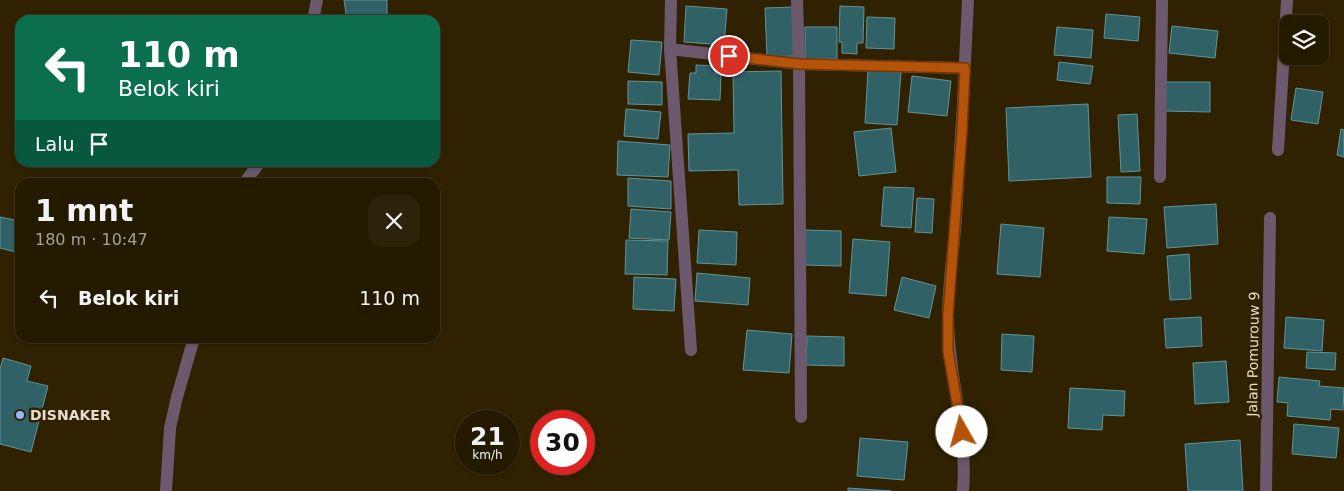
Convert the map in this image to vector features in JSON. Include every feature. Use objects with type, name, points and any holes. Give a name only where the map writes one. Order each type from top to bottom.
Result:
[{"type":"street","points":[[314,15],[317,0]]},
{"type":"street","points":[[671,0],[670,49],[690,350]]},
{"type":"street","points":[[797,0],[800,64],[801,417]]},
{"type":"street","points":[[963,491],[963,448],[955,381],[948,351],[948,315],[955,235],[968,0]]},
{"type":"street","points":[[1160,177],[1162,0]]},
{"type":"street","points":[[1278,150],[1287,0]]},
{"type":"street","points":[[670,49],[800,64],[965,68]]},
{"type":"street","points":[[248,178],[256,167]]},
{"type":"street","name":"Jalan Pomurouw 9","points":[[1266,491],[1270,218]]},
{"type":"street","points":[[166,491],[170,428],[193,343]]},
{"type":"building","points":[[344,0],[387,0],[387,15],[346,15]]},
{"type":"building","points":[[686,6],[727,9],[724,45],[684,42]]},
{"type":"building","points":[[840,6],[864,7],[863,43],[857,43],[857,54],[842,53],[842,42],[839,42]]},
{"type":"building","points":[[793,7],[795,56],[767,57],[765,8]]},
{"type":"building","points":[[1106,14],[1140,17],[1138,41],[1104,38]]},
{"type":"building","points":[[867,17],[895,18],[894,49],[866,48]]},
{"type":"building","points":[[1172,26],[1218,31],[1215,58],[1169,53]]},
{"type":"building","points":[[805,27],[837,27],[837,59],[805,59]]},
{"type":"building","points":[[1057,27],[1093,30],[1091,58],[1054,55]]},
{"type":"building","points":[[631,40],[662,42],[659,75],[628,72]]},
{"type":"building","points":[[1059,62],[1093,66],[1090,84],[1057,80]]},
{"type":"building","points":[[696,65],[715,66],[715,74],[721,74],[720,100],[688,99],[690,73],[696,73]]},
{"type":"building","points":[[868,70],[901,72],[897,125],[865,123]]},
{"type":"building","points":[[781,71],[783,204],[739,205],[738,170],[689,171],[688,134],[734,133],[733,72]]},
{"type":"building","points":[[912,76],[951,81],[947,116],[908,112]]},
{"type":"building","points":[[628,81],[662,82],[662,105],[628,104]]},
{"type":"building","points":[[1164,82],[1210,82],[1210,112],[1163,111]]},
{"type":"building","points":[[1296,88],[1323,92],[1318,124],[1291,120]]},
{"type":"building","points":[[1088,104],[1091,177],[1009,181],[1006,108]]},
{"type":"building","points":[[626,109],[661,112],[658,139],[624,136]]},
{"type":"building","points":[[1137,114],[1140,171],[1121,172],[1118,115]]},
{"type":"building","points":[[891,128],[896,172],[859,176],[854,132]]},
{"type":"building","points":[[1341,129],[1344,130],[1344,157],[1337,155]]},
{"type":"building","points":[[618,141],[670,145],[668,177],[617,175]]},
{"type":"building","points":[[1107,177],[1141,177],[1140,204],[1107,203]]},
{"type":"building","points":[[628,178],[671,181],[671,209],[628,206]]},
{"type":"building","points":[[884,187],[914,188],[911,228],[881,226]]},
{"type":"building","points":[[917,198],[934,199],[932,233],[915,232]]},
{"type":"building","points":[[1216,204],[1218,244],[1167,248],[1164,207]]},
{"type":"building","points":[[631,209],[671,212],[669,240],[629,238]]},
{"type":"building","points":[[0,217],[15,220],[15,252],[0,248]]},
{"type":"building","points":[[1109,217],[1147,219],[1144,254],[1107,251]]},
{"type":"building","points":[[1001,224],[1044,228],[1040,277],[997,274]]},
{"type":"building","points":[[699,230],[737,232],[736,265],[697,263]]},
{"type":"building","points":[[804,230],[841,231],[841,266],[803,265]]},
{"type":"building","points":[[853,239],[890,242],[886,296],[849,293]]},
{"type":"building","points":[[626,240],[668,241],[667,275],[625,274]]},
{"type":"building","points":[[1189,254],[1191,299],[1170,300],[1167,256]]},
{"type":"building","points":[[697,273],[750,278],[748,305],[695,301]]},
{"type":"building","points":[[634,277],[676,279],[674,311],[633,309]]},
{"type":"building","points":[[902,277],[936,286],[929,318],[894,310]]},
{"type":"building","points":[[1201,317],[1202,346],[1166,348],[1164,319]]},
{"type":"building","points":[[1286,317],[1324,320],[1322,351],[1284,348]]},
{"type":"building","points":[[747,330],[792,334],[789,373],[743,370]]},
{"type":"building","points":[[1002,334],[1034,336],[1032,372],[1001,370]]},
{"type":"building","points":[[807,336],[844,337],[844,366],[806,365]]},
{"type":"building","points":[[1307,352],[1336,353],[1335,370],[1306,368]]},
{"type":"building","name":"DISNAKER","points":[[3,358],[31,366],[27,381],[48,386],[31,452],[0,444],[0,369]]},
{"type":"building","points":[[1226,361],[1229,402],[1195,404],[1193,363]]},
{"type":"building","points":[[1279,377],[1320,381],[1319,386],[1344,388],[1343,410],[1331,409],[1330,420],[1287,416],[1288,403],[1277,402]]},
{"type":"building","points":[[1070,388],[1125,391],[1124,416],[1103,415],[1102,430],[1068,428]]},
{"type":"building","points":[[1294,424],[1339,428],[1336,458],[1292,454]]},
{"type":"building","points":[[860,438],[908,442],[904,480],[857,476]]},
{"type":"building","points":[[1240,440],[1243,491],[1188,491],[1185,444]]},
{"type":"building","points":[[848,488],[891,491],[848,491]]},
{"type":"place","name":"DISNAKER","points":[[20,415]]},
{"type":"route","points":[[729,56],[800,64],[909,65],[965,68],[964,110],[948,315],[948,351],[955,381],[962,432]]}]
